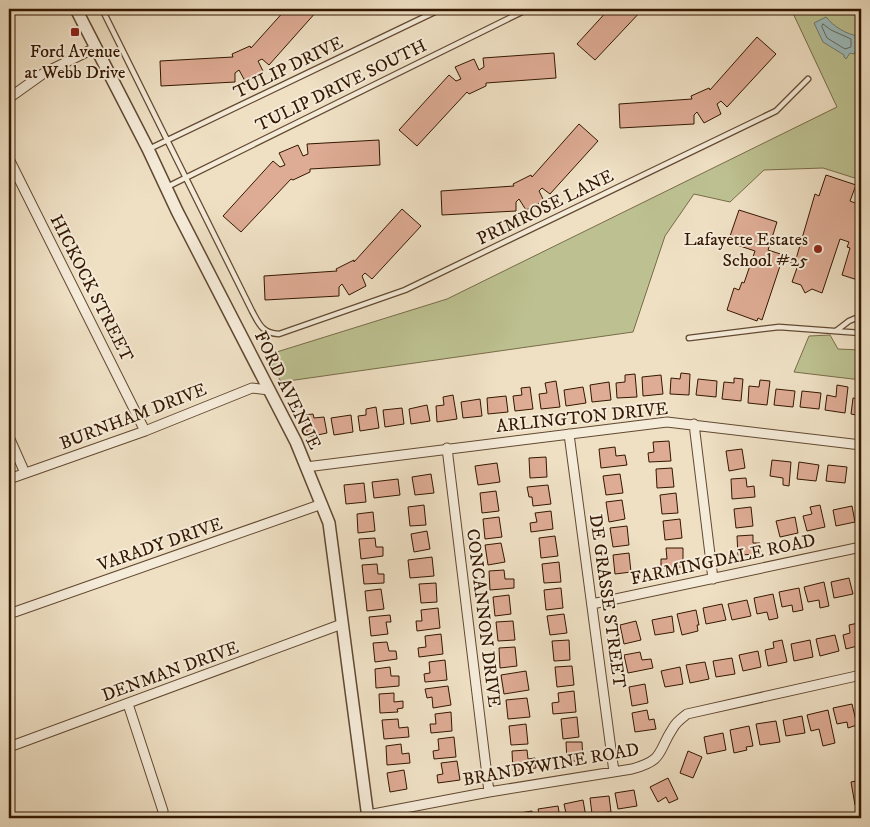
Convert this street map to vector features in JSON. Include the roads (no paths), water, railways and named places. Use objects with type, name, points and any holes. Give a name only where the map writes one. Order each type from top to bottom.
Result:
[{"type":"street","name":"FORD AVENUE","points":[[76,9],[296,442],[329,523],[368,817]]},
{"type":"street","points":[[9,98],[44,73],[95,48]]},
{"type":"street","name":"HICKOCK STREET","points":[[9,159],[145,431]]},
{"type":"street","name":"BURNHAM DRIVE","points":[[9,479],[145,431],[252,388],[269,390]]},
{"type":"street","name":"ARLINGTON DRIVE","points":[[306,467],[667,422],[861,445]]},
{"type":"street","points":[[694,424],[713,579]]},
{"type":"street","name":"DE GRASSE STREET","points":[[569,434],[614,772]]},
{"type":"street","points":[[9,437],[26,473]]},
{"type":"street","name":"CONCANNON DRIVE","points":[[447,448],[489,792]]},
{"type":"street","name":"VARADY DRIVE","points":[[9,614],[322,504]]},
{"type":"street","name":"FARMINGDALE ROAD","points":[[592,604],[861,547]]},
{"type":"street","name":"DENMAN DRIVE","points":[[9,747],[342,624]]},
{"type":"street","name":"BRANDYWINE ROAD","points":[[368,817],[489,792],[614,772],[648,764],[659,755],[673,726],[687,714],[861,675]]},
{"type":"street","points":[[128,704],[164,811],[161,818]]},
{"type":"lane","points":[[102,9],[186,177]]},
{"type":"lane","name":"TULIP DRIVE","points":[[148,149],[441,9]]},
{"type":"lane","name":"TULIP DRIVE SOUTH","points":[[166,188],[528,9]]},
{"type":"lane","name":"PRIMROSE LANE","points":[[186,177],[261,326],[270,334],[279,334],[405,290],[776,111],[808,79]]},
{"type":"lane","points":[[836,331],[849,321],[861,316]]},
{"type":"lane","points":[[689,338],[779,327],[861,333]]},
{"type":"water","points":[[826,17],[841,30],[859,36],[856,43],[859,45],[854,54],[850,53],[846,59],[844,55],[823,42],[814,23]]},
{"type":"place","name":"Ford Avenue at Webb Drive","points":[[75,32]]},
{"type":"place","name":"Lafayette Estates School #25","points":[[818,249]]}]
